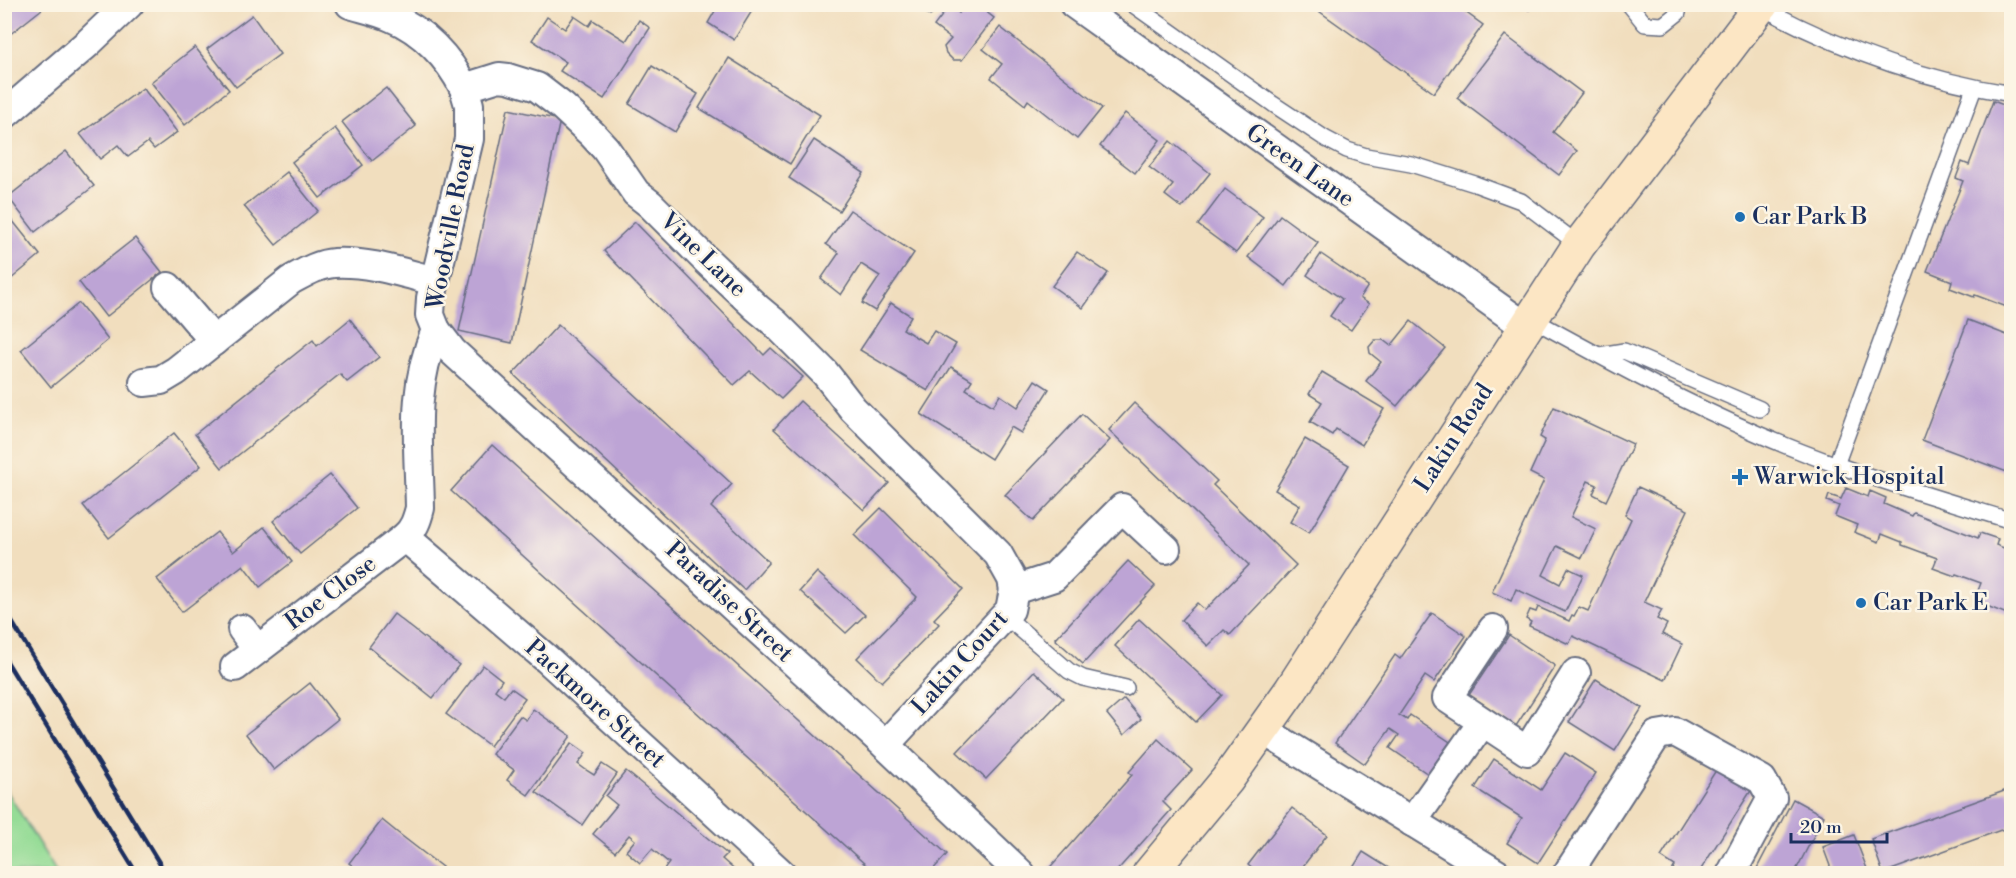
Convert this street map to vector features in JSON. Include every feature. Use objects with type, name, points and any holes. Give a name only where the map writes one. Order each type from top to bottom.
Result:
[{"type":"street","points":[[4,115],[88,43],[129,4]]},
{"type":"street","points":[[350,4],[391,16],[419,32],[442,55],[458,75],[464,88]]},
{"type":"street","name":"Green Lane","points":[[1074,4],[1529,323]]},
{"type":"street","name":"Lakin Road","points":[[1149,873],[1227,780],[1291,690],[1580,245],[1761,6]]},
{"type":"street","name":"Vine Lane","points":[[464,88],[499,77],[537,87],[592,134],[605,148],[636,193],[775,323],[838,388],[853,409],[998,554],[1012,579],[1010,603]]},
{"type":"street","name":"Woodville Road","points":[[405,537],[412,531],[420,508],[417,419],[419,386],[436,330],[430,315],[431,298],[469,139],[469,105],[464,88]]},
{"type":"street","points":[[144,382],[161,380],[176,371],[291,280],[312,268],[333,263],[370,266],[435,281]]},
{"type":"street","points":[[168,287],[214,342]]},
{"type":"street","name":"Paradise Street","points":[[436,330],[452,351],[885,745],[1021,873]]},
{"type":"street","name":"Lakin Court","points":[[885,745],[1010,603],[1054,577],[1122,508],[1166,549]]},
{"type":"street","name":"Roe Close","points":[[235,667],[250,639],[405,537]]},
{"type":"street","name":"Packmore Street","points":[[405,537],[555,667],[782,873]]},
{"type":"street","points":[[1493,629],[1447,698],[1527,751],[1576,673]]},
{"type":"street","points":[[1412,822],[1482,723]]},
{"type":"street","points":[[1263,729],[1497,873]]},
{"type":"street","points":[[1567,873],[1657,735],[1675,732],[1762,780],[1772,798],[1731,873]]},
{"type":"lane","points":[[1132,4],[1326,139],[1347,150],[1366,156],[1411,164],[1521,201],[1580,245]]},
{"type":"lane","points":[[1629,4],[1645,24],[1663,25],[1678,13],[1679,4]]},
{"type":"lane","points":[[1761,6],[1828,41],[1930,77],[1974,88],[2012,94]]},
{"type":"lane","points":[[1836,465],[1974,88]]},
{"type":"lane","points":[[1529,323],[1600,355],[1651,384],[1836,465],[2012,521]]},
{"type":"lane","points":[[1600,355],[1624,351],[1761,409]]},
{"type":"lane","points":[[1010,603],[1069,671],[1083,678],[1126,688]]},
{"type":"green space","points":[[5,788],[57,873],[5,873]]},
{"type":"building","points":[[4,4],[38,4],[42,9],[4,39]]},
{"type":"building","points":[[719,4],[752,4],[755,6],[734,40],[708,23]]},
{"type":"building","points":[[914,4],[939,4],[930,16]]},
{"type":"building","points":[[965,4],[976,4],[994,18],[962,60],[953,60],[944,47],[951,39],[934,26],[950,5],[959,13]]},
{"type":"building","points":[[1309,4],[1454,4],[1483,25],[1434,93]]},
{"type":"building","points":[[1519,4],[1532,4],[1529,10]]},
{"type":"building","points":[[252,15],[280,54],[236,87],[207,49]]},
{"type":"building","points":[[574,16],[589,26],[593,20],[626,41],[639,20],[650,28],[604,99],[560,71],[566,62],[532,40],[547,17],[565,29]]},
{"type":"building","points":[[1000,27],[1102,108],[1077,139],[1028,100],[1025,105],[991,78],[1002,64],[983,49]]},
{"type":"building","points":[[1505,35],[1582,93],[1553,132],[1577,151],[1559,175],[1457,98]]},
{"type":"building","points":[[195,47],[229,90],[185,125],[151,82]]},
{"type":"building","points":[[729,58],[820,115],[790,164],[699,108]]},
{"type":"building","points":[[652,66],[698,94],[675,132],[629,104]]},
{"type":"building","points":[[143,88],[177,132],[154,149],[148,142],[128,157],[118,145],[100,159],[80,134]]},
{"type":"building","points":[[386,88],[416,126],[372,161],[342,122]]},
{"type":"building","points":[[1993,101],[2012,108],[2012,309],[1950,288],[1952,281],[1927,271],[1963,181],[1956,178],[1962,162],[1969,165]]},
{"type":"building","points":[[508,109],[560,120],[512,343],[459,331]]},
{"type":"building","points":[[1125,113],[1160,140],[1135,173],[1100,146]]},
{"type":"building","points":[[335,128],[363,165],[320,198],[292,162]]},
{"type":"building","points":[[814,140],[864,173],[839,211],[789,178]]},
{"type":"building","points":[[1170,141],[1210,173],[1182,208],[1165,195],[1173,185],[1149,167]]},
{"type":"building","points":[[66,151],[94,186],[35,232],[8,197]]},
{"type":"building","points":[[287,172],[318,211],[276,245],[244,206]]},
{"type":"building","points":[[1225,189],[1263,217],[1236,253],[1198,225]]},
{"type":"building","points":[[850,210],[914,253],[875,311],[862,303],[880,276],[861,264],[841,295],[821,279],[839,253],[826,244]]},
{"type":"building","points":[[1280,215],[1318,243],[1286,286],[1248,257]]},
{"type":"building","points":[[12,220],[40,255],[4,285],[4,226]]},
{"type":"building","points":[[635,222],[764,355],[771,348],[803,377],[781,399],[750,371],[734,385],[604,251]]},
{"type":"building","points":[[135,238],[162,272],[106,317],[79,282]]},
{"type":"building","points":[[1077,252],[1108,273],[1083,308],[1052,286]]},
{"type":"building","points":[[1321,254],[1368,286],[1360,298],[1369,304],[1351,330],[1330,316],[1342,299],[1307,275]]},
{"type":"building","points":[[79,303],[108,340],[51,387],[21,350]]},
{"type":"building","points":[[891,303],[911,316],[903,329],[914,336],[926,343],[934,331],[956,344],[928,391],[860,350]]},
{"type":"building","points":[[350,319],[379,357],[347,382],[340,374],[222,468],[195,434],[313,340],[317,346]]},
{"type":"building","points":[[1968,320],[2012,337],[2012,474],[1922,440]]},
{"type":"building","points":[[1411,321],[1445,348],[1397,406],[1366,381],[1381,362],[1370,353],[1369,347],[1375,340],[1383,340],[1391,346]]},
{"type":"building","points":[[558,325],[732,484],[711,507],[769,562],[744,590],[513,374]]},
{"type":"building","points":[[951,367],[972,380],[966,389],[993,406],[1000,395],[1018,407],[1035,380],[1049,389],[1021,433],[1011,427],[991,459],[921,414]]},
{"type":"building","points":[[1322,372],[1384,409],[1362,445],[1336,429],[1332,435],[1310,422],[1322,402],[1309,394]]},
{"type":"building","points":[[800,401],[889,483],[864,510],[774,429]]},
{"type":"building","points":[[1134,403],[1217,481],[1213,485],[1296,565],[1230,635],[1224,630],[1208,646],[1181,620],[1197,603],[1205,610],[1249,565],[1109,430]]},
{"type":"building","points":[[1554,407],[1633,444],[1606,501],[1593,494],[1597,485],[1588,481],[1571,517],[1596,529],[1582,558],[1557,546],[1543,575],[1560,584],[1568,568],[1583,575],[1565,612],[1516,589],[1511,601],[1492,592],[1544,480],[1530,473],[1545,440],[1540,437]]},
{"type":"building","points":[[1082,414],[1110,440],[1033,521],[1005,495]]},
{"type":"building","points":[[174,433],[201,466],[109,538],[83,505]]},
{"type":"building","points":[[1305,439],[1349,465],[1309,533],[1290,522],[1300,505],[1275,490]]},
{"type":"building","points":[[492,445],[947,854],[929,874],[876,874],[451,491]]},
{"type":"building","points":[[330,475],[357,508],[300,554],[273,521]]},
{"type":"building","points":[[1638,487],[1688,510],[1644,602],[1662,610],[1657,619],[1667,624],[1662,634],[1682,644],[1665,680],[1573,636],[1569,644],[1529,626],[1531,622],[1526,619],[1530,610],[1536,612],[1538,607],[1569,621],[1579,607],[1588,611],[1631,519],[1625,515]]},
{"type":"building","points":[[1846,488],[1868,497],[1870,491],[1886,498],[1884,504],[1912,516],[1914,513],[1978,538],[1980,533],[1998,539],[1996,545],[2012,551],[2012,616],[1974,601],[1981,583],[1933,568],[1937,558],[1902,545],[1902,542],[1882,534],[1879,542],[1854,532],[1857,525],[1835,516],[1839,506],[1827,501],[1829,495],[1841,499]]},
{"type":"building","points":[[881,508],[963,589],[934,619],[939,624],[882,682],[857,658],[917,597],[854,535]]},
{"type":"building","points":[[264,527],[292,562],[260,587],[243,565],[182,612],[157,579],[217,532],[233,552]]},
{"type":"building","points":[[1128,561],[1155,586],[1083,664],[1055,639]]},
{"type":"building","points":[[817,572],[865,615],[846,633],[800,591]]},
{"type":"building","points":[[1432,613],[1466,636],[1434,682],[1425,676],[1399,715],[1407,720],[1410,715],[1450,742],[1428,774],[1390,748],[1399,735],[1390,729],[1365,764],[1335,743],[1395,655],[1400,659]]},
{"type":"building","points":[[394,614],[459,665],[433,698],[369,647]]},
{"type":"building","points":[[1139,619],[1222,695],[1196,722],[1115,646]]},
{"type":"building","points":[[1509,635],[1555,666],[1516,726],[1469,695]]},
{"type":"building","points":[[483,665],[502,680],[495,690],[504,697],[511,688],[525,698],[490,746],[446,714]]},
{"type":"building","points":[[1034,671],[1063,698],[986,779],[957,752]]},
{"type":"building","points":[[1596,679],[1642,708],[1615,751],[1569,722]]},
{"type":"building","points":[[310,683],[338,719],[274,770],[246,734]]},
{"type":"building","points":[[1124,699],[1141,719],[1124,735],[1107,714]]},
{"type":"building","points":[[533,709],[571,736],[528,795],[507,780],[514,770],[492,754],[520,716],[526,720]]},
{"type":"building","points":[[1158,739],[1192,770],[1163,802],[1171,810],[1114,874],[1044,874],[1132,775],[1129,772]]},
{"type":"building","points":[[572,743],[586,753],[578,764],[586,770],[594,775],[602,764],[617,774],[582,825],[536,792]]},
{"type":"building","points":[[1565,753],[1596,773],[1538,863],[1507,843],[1522,818],[1475,788],[1494,759],[1541,790]]},
{"type":"building","points":[[1718,767],[1752,789],[1698,874],[1670,874],[1675,866],[1661,857]]},
{"type":"building","points":[[626,771],[727,854],[722,859],[739,874],[661,874],[669,863],[652,849],[640,863],[626,851],[635,840],[629,835],[615,852],[593,834],[617,805],[606,796]]},
{"type":"building","points":[[2007,790],[2012,802],[2012,826],[1883,873],[1871,839]]},
{"type":"building","points":[[1793,799],[1824,816],[1794,874],[1754,874]]},
{"type":"building","points":[[1292,808],[1327,835],[1297,874],[1259,874],[1248,865]]},
{"type":"building","points":[[382,820],[451,874],[364,874],[349,863]]},
{"type":"building","points":[[1854,835],[1869,874],[1833,874],[1823,847]]},
{"type":"building","points":[[1363,852],[1398,874],[1349,874]]},
{"type":"railway","points":[[4,609],[166,874]]},
{"type":"railway","points":[[4,657],[137,874]]},
{"type":"place","name":"Car Park B","points":[[1740,217]]},
{"type":"place","name":"Warwick Hospital","points":[[1740,477]]},
{"type":"place","name":"Car Park E","points":[[1861,603]]}]
